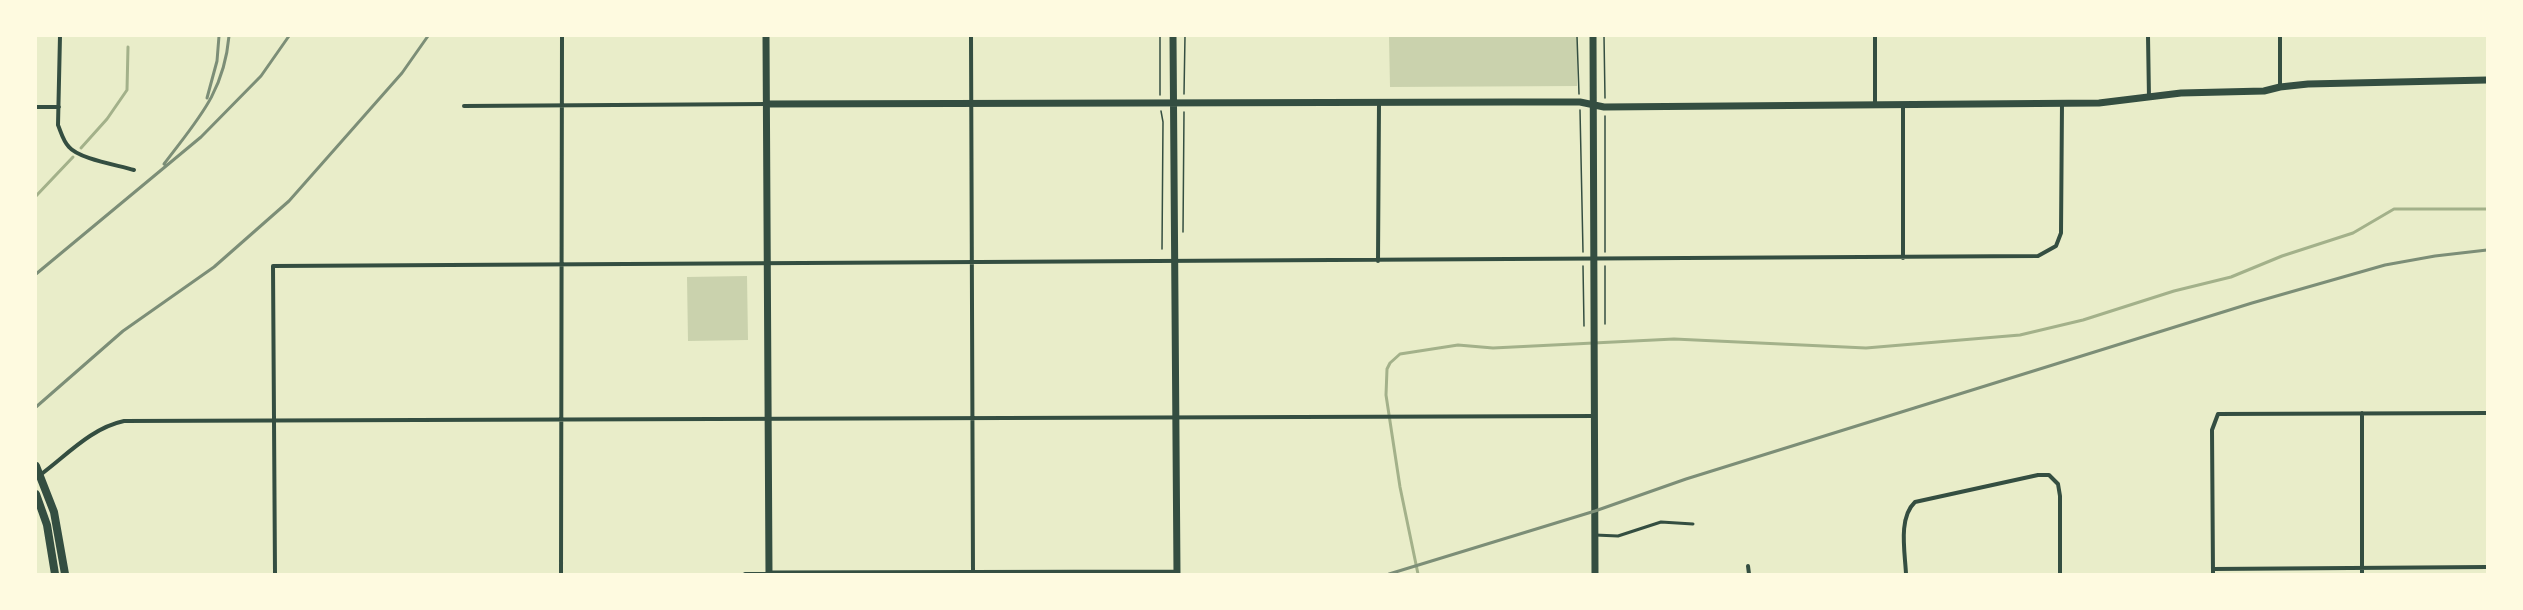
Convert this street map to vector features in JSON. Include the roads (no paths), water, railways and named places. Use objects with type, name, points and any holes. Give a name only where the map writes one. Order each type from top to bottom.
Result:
[{"type":"main road","points":[[36,466],[38,476],[54,512],[66,574]]},
{"type":"main road","points":[[36,494],[47,525],[55,574]]},
{"type":"street","points":[[60,36],[58,125],[69,148],[83,156],[134,170]]},
{"type":"street","points":[[561,574],[560,264],[562,36]]},
{"type":"street","points":[[766,36],[769,574]]},
{"type":"street","points":[[971,36],[973,574]]},
{"type":"street","points":[[744,574],[1177,574],[1176,262],[1173,36]]},
{"type":"street","points":[[1593,36],[1592,104],[1595,574]]},
{"type":"street","points":[[1875,36],[1875,106]]},
{"type":"street","points":[[2148,36],[2149,99]]},
{"type":"street","points":[[2280,36],[2280,86]]},
{"type":"street","points":[[464,106],[766,104],[972,105],[1379,102],[1580,102],[1604,107],[1875,106],[2099,103],[2149,99],[2181,93],[2264,91],[2280,86],[2487,80]]},
{"type":"street","points":[[1378,261],[1379,102]]},
{"type":"street","points":[[276,574],[273,266],[1605,260],[2038,256],[2056,246],[2061,233],[2062,103]]},
{"type":"street","points":[[1903,258],[1904,105]]},
{"type":"street","points":[[36,107],[59,107]]},
{"type":"street","points":[[2213,574],[2212,430],[2215,418],[2218,414],[2229,412],[2487,413]]},
{"type":"street","points":[[2362,413],[2362,574]]},
{"type":"street","points":[[38,476],[91,434],[108,424],[124,421],[561,418],[768,419],[972,417],[1595,416]]},
{"type":"street","points":[[1906,574],[1906,512],[1915,502],[2028,476],[2049,475],[2058,484],[2060,496],[2060,574]]},
{"type":"street","points":[[1748,566],[1749,574]]},
{"type":"street","points":[[2213,569],[2487,567]]},
{"type":"lane","points":[[1595,535],[1618,536],[1661,522],[1693,524]]},
{"type":"waterway","points":[[81,148],[107,119],[127,90],[128,47]]},
{"type":"waterway","points":[[36,196],[73,157]]},
{"type":"waterway","points":[[1418,574],[1400,487],[1386,395],[1387,369],[1390,363],[1400,354],[1458,345],[1493,348],[1674,339],[1866,348],[2020,335],[2083,320],[2174,291],[2231,277],[2282,256],[2353,233],[2394,209],[2487,209]]},
{"type":"railway","points":[[207,98],[217,61],[219,36]]},
{"type":"railway","points":[[164,164],[198,119],[215,90],[226,56],[229,36]]},
{"type":"railway","points":[[36,274],[201,137],[261,76],[289,36]]},
{"type":"railway","points":[[36,407],[123,331],[214,267],[289,201],[402,73],[428,36]]},
{"type":"railway","points":[[1389,574],[1595,511],[1686,479],[2252,303],[2385,265],[2435,256],[2487,250]]}]
